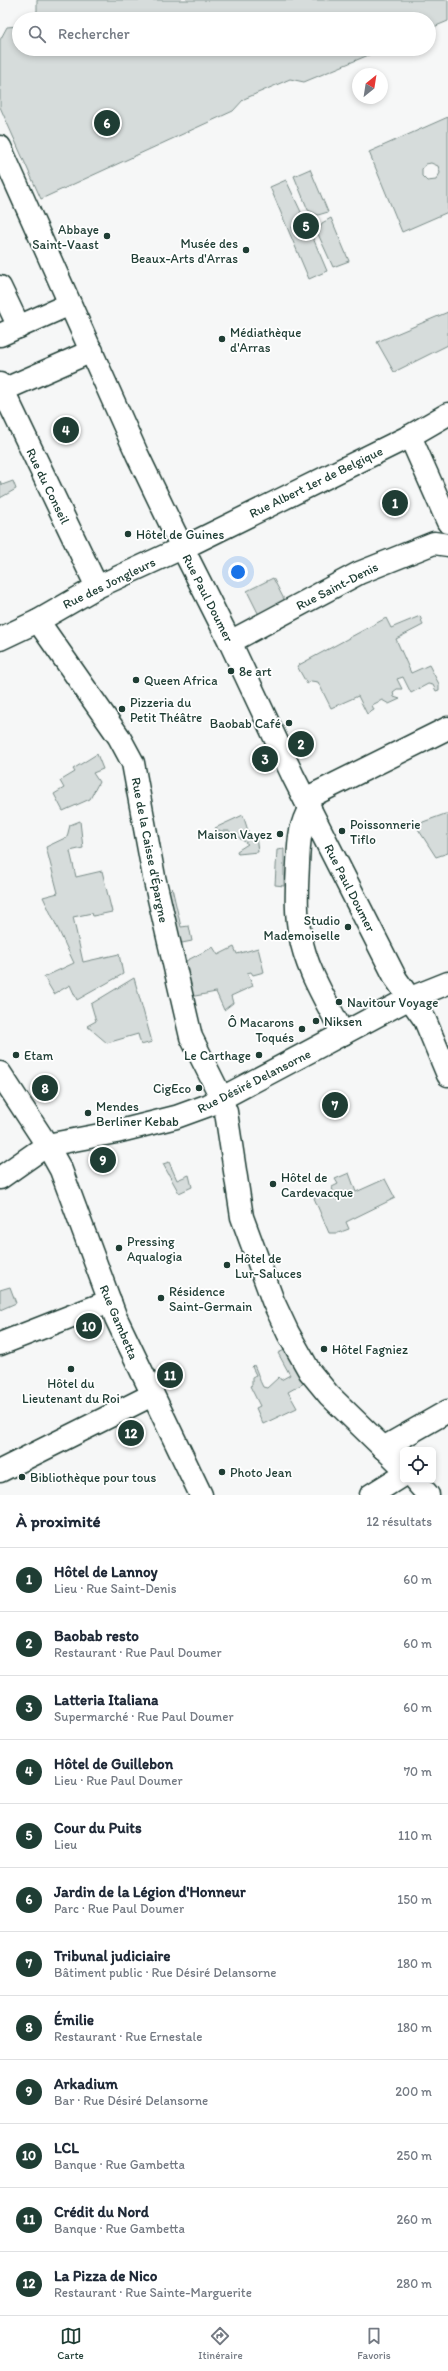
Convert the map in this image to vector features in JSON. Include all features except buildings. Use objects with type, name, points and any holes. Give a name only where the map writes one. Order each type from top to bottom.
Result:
[{"type":"street","name":"Rue Paul Doumer","points":[[0,147],[137,454],[182,548],[230,642],[307,804],[396,979],[425,1020],[448,1074]]},
{"type":"street","points":[[0,287],[9,331],[70,304]]},
{"type":"street","points":[[1,387],[92,352]]},
{"type":"street","name":"Rue du Conseil","points":[[1,387],[97,587]]},
{"type":"street","name":"Rue Albert 1er de Belgique","points":[[182,548],[410,436],[448,414]]},
{"type":"street","points":[[410,436],[448,522]]},
{"type":"street","name":"Rue Saint-Denis","points":[[230,642],[359,573],[434,543],[448,545]]},
{"type":"street","name":"Rue des Jongleurs","points":[[0,640],[38,621],[97,587],[182,548]]},
{"type":"street","name":"Rue de la Caisse d'Épargne","points":[[38,621],[108,719],[133,763],[154,877],[191,1037],[222,1099],[228,1119],[242,1217],[266,1283],[288,1333],[310,1372],[321,1385],[400,1464]]},
{"type":"street","points":[[343,1034],[311,972],[300,934],[297,899],[299,846],[302,821],[307,804],[448,728]]},
{"type":"street","name":"Rue Désiré Delansorne","points":[[47,1145],[90,1138],[176,1117],[222,1099],[408,998],[448,983]]},
{"type":"street","name":"Rue Gambetta","points":[[0,1073],[47,1145],[61,1170],[110,1301],[152,1395],[201,1495]]},
{"type":"street","points":[[0,1178],[47,1145]]},
{"type":"street","points":[[0,1344],[110,1301]]},
{"type":"street","points":[[0,1471],[152,1395]]},
{"type":"street","points":[[384,1448],[448,1411]]},
{"type":"street","points":[[371,1495],[400,1477]]},
{"type":"street","points":[[418,1483],[428,1495]]},
{"type":"shaded area","points":[[37,0],[448,0],[448,21],[436,26],[436,12],[36,12]]},
{"type":"shaded area","points":[[7,27],[12,27],[12,56],[366,56],[304,82],[290,79],[244,99],[233,111],[41,199],[0,107],[0,40]]},
{"type":"shaded area","points":[[448,117],[448,212],[402,232],[369,152]],"holes":[[[431,163],[438,166],[440,173],[436,180],[427,181],[422,176],[422,169],[426,164]]]},
{"type":"shaded area","points":[[310,169],[328,212],[318,215],[308,210],[294,176]]},
{"type":"shaded area","points":[[286,180],[301,212],[297,224],[292,227],[294,233],[301,231],[313,238],[327,271],[309,279],[270,187]]},
{"type":"shaded area","points":[[331,218],[349,261],[333,267],[318,234],[322,223]]},
{"type":"shaded area","points":[[448,312],[448,345],[394,372],[377,342]]},
{"type":"shaded area","points":[[0,481],[2,485],[13,481],[16,489],[0,498]]},
{"type":"shaded area","points":[[273,578],[286,603],[260,617],[247,591]]},
{"type":"shaded area","points":[[420,616],[423,625],[396,639],[411,673],[429,665],[439,684],[439,690],[436,691],[433,685],[428,684],[411,693],[403,677],[397,679],[402,689],[397,689],[393,692],[394,697],[400,699],[389,704],[382,700],[372,705],[374,710],[367,714],[358,696],[331,708],[318,682],[311,681],[307,684],[297,666],[386,618],[391,628]]},
{"type":"shaded area","points":[[97,754],[103,769],[93,773],[99,782],[90,799],[63,811],[54,794],[64,788],[60,781],[75,772],[73,769]]},
{"type":"shaded area","points":[[448,814],[448,853],[436,857],[418,829],[423,822]]},
{"type":"shaded area","points":[[243,815],[250,837],[256,836],[258,852],[238,854],[237,851],[248,844],[229,831],[217,831],[215,828]]},
{"type":"shaded area","points":[[80,821],[83,848],[70,851],[76,877],[102,871],[112,912],[93,916],[92,913],[73,917],[83,962],[119,954],[123,974],[77,1000],[70,985],[54,994],[44,977],[74,963],[43,897],[58,893],[46,847],[67,837],[70,825]]},
{"type":"shaded area","points":[[284,849],[284,886],[275,885],[277,850]]},
{"type":"shaded area","points":[[172,888],[181,927],[189,926],[192,941],[177,944],[168,892]]},
{"type":"shaded area","points":[[213,947],[218,955],[234,947],[237,954],[258,948],[264,972],[253,975],[251,972],[247,973],[253,986],[231,996],[233,1003],[224,1010],[216,992],[190,997],[182,963]]},
{"type":"shaded area","points":[[134,978],[152,1042],[141,1045],[138,1034],[107,1043],[87,1026],[96,1021],[91,1004]]},
{"type":"shaded area","points":[[169,1162],[177,1180],[189,1175],[192,1187],[179,1193],[163,1164]]},
{"type":"shaded area","points":[[349,1173],[356,1192],[385,1179],[395,1198],[346,1222],[349,1229],[338,1233],[329,1233],[314,1198],[333,1191],[332,1187],[338,1184],[335,1179]]},
{"type":"shaded area","points":[[10,1287],[16,1303],[0,1310],[0,1290]]},
{"type":"shaded area","points":[[287,1349],[306,1382],[288,1392],[297,1408],[263,1424],[256,1408],[260,1406],[250,1386],[252,1385],[252,1377],[256,1375],[252,1367],[254,1365],[260,1382],[263,1387],[267,1388],[279,1377],[281,1380],[290,1375],[278,1353]]},
{"type":"place","name":"Jardin de la Légion d'Honneur","points":[[107,123]]},
{"type":"place","name":"Cour du Puits","points":[[306,226]]},
{"type":"place","name":"Abbaye Saint-Vaast","points":[[107,236]]},
{"type":"place","name":"Musée des Beaux-Arts d'Arras","points":[[246,250]]},
{"type":"place","name":"Médiathèque d'Arras","points":[[222,339]]},
{"type":"place","name":"Hôtel de Guillebon","points":[[66,430]]},
{"type":"place","name":"Hôtel de Lannoy","points":[[395,503]]},
{"type":"place","name":"Hôtel de Guines","points":[[128,534]]},
{"type":"place","name":"8e art","points":[[231,671]]},
{"type":"place","name":"Queen Africa","points":[[136,680]]},
{"type":"place","name":"Pizzeria du Petit Théâtre","points":[[122,709]]},
{"type":"place","name":"Baobab Café","points":[[289,723]]},
{"type":"place","name":"Baobab resto","points":[[301,744]]},
{"type":"place","name":"Latteria Italiana","points":[[265,759]]},
{"type":"place","name":"Poissonnerie Tiflo","points":[[342,831]]},
{"type":"place","name":"Maison Vayez","points":[[280,834]]},
{"type":"place","name":"Studio Mademoiselle","points":[[348,927]]},
{"type":"place","name":"Navitour Voyage","points":[[339,1002]]},
{"type":"place","name":"Niksen","points":[[316,1021]]},
{"type":"place","name":"Ô Macarons Toqués","points":[[302,1029]]},
{"type":"place","name":"Etam","points":[[16,1055]]},
{"type":"place","name":"Le Carthage","points":[[259,1055]]},
{"type":"place","name":"Émilie","points":[[45,1088]]},
{"type":"place","name":"CigEco","points":[[199,1088]]},
{"type":"place","name":"Tribunal judiciaire","points":[[335,1105]]},
{"type":"place","name":"Mendes Berliner Kebab","points":[[88,1113]]},
{"type":"place","name":"Arkadium","points":[[103,1160]]},
{"type":"place","name":"Hôtel de Cardevacque","points":[[273,1184]]},
{"type":"place","name":"Pressing Aqualogia","points":[[119,1248]]},
{"type":"place","name":"Hôtel de Lur-Saluces","points":[[227,1265]]},
{"type":"place","name":"Résidence Saint-Germain","points":[[161,1298]]},
{"type":"place","name":"LCL","points":[[89,1326]]},
{"type":"place","name":"Hôtel Fagniez","points":[[324,1349]]},
{"type":"place","name":"Hôtel du Lieutenant du Roi","points":[[71,1369]]},
{"type":"place","name":"Crédit du Nord","points":[[170,1375]]},
{"type":"place","name":"La Pizza de Nico","points":[[131,1433]]},
{"type":"place","name":"Photo Jean","points":[[222,1472]]},
{"type":"place","name":"Bibliothèque pour tous","points":[[22,1477]]}]
